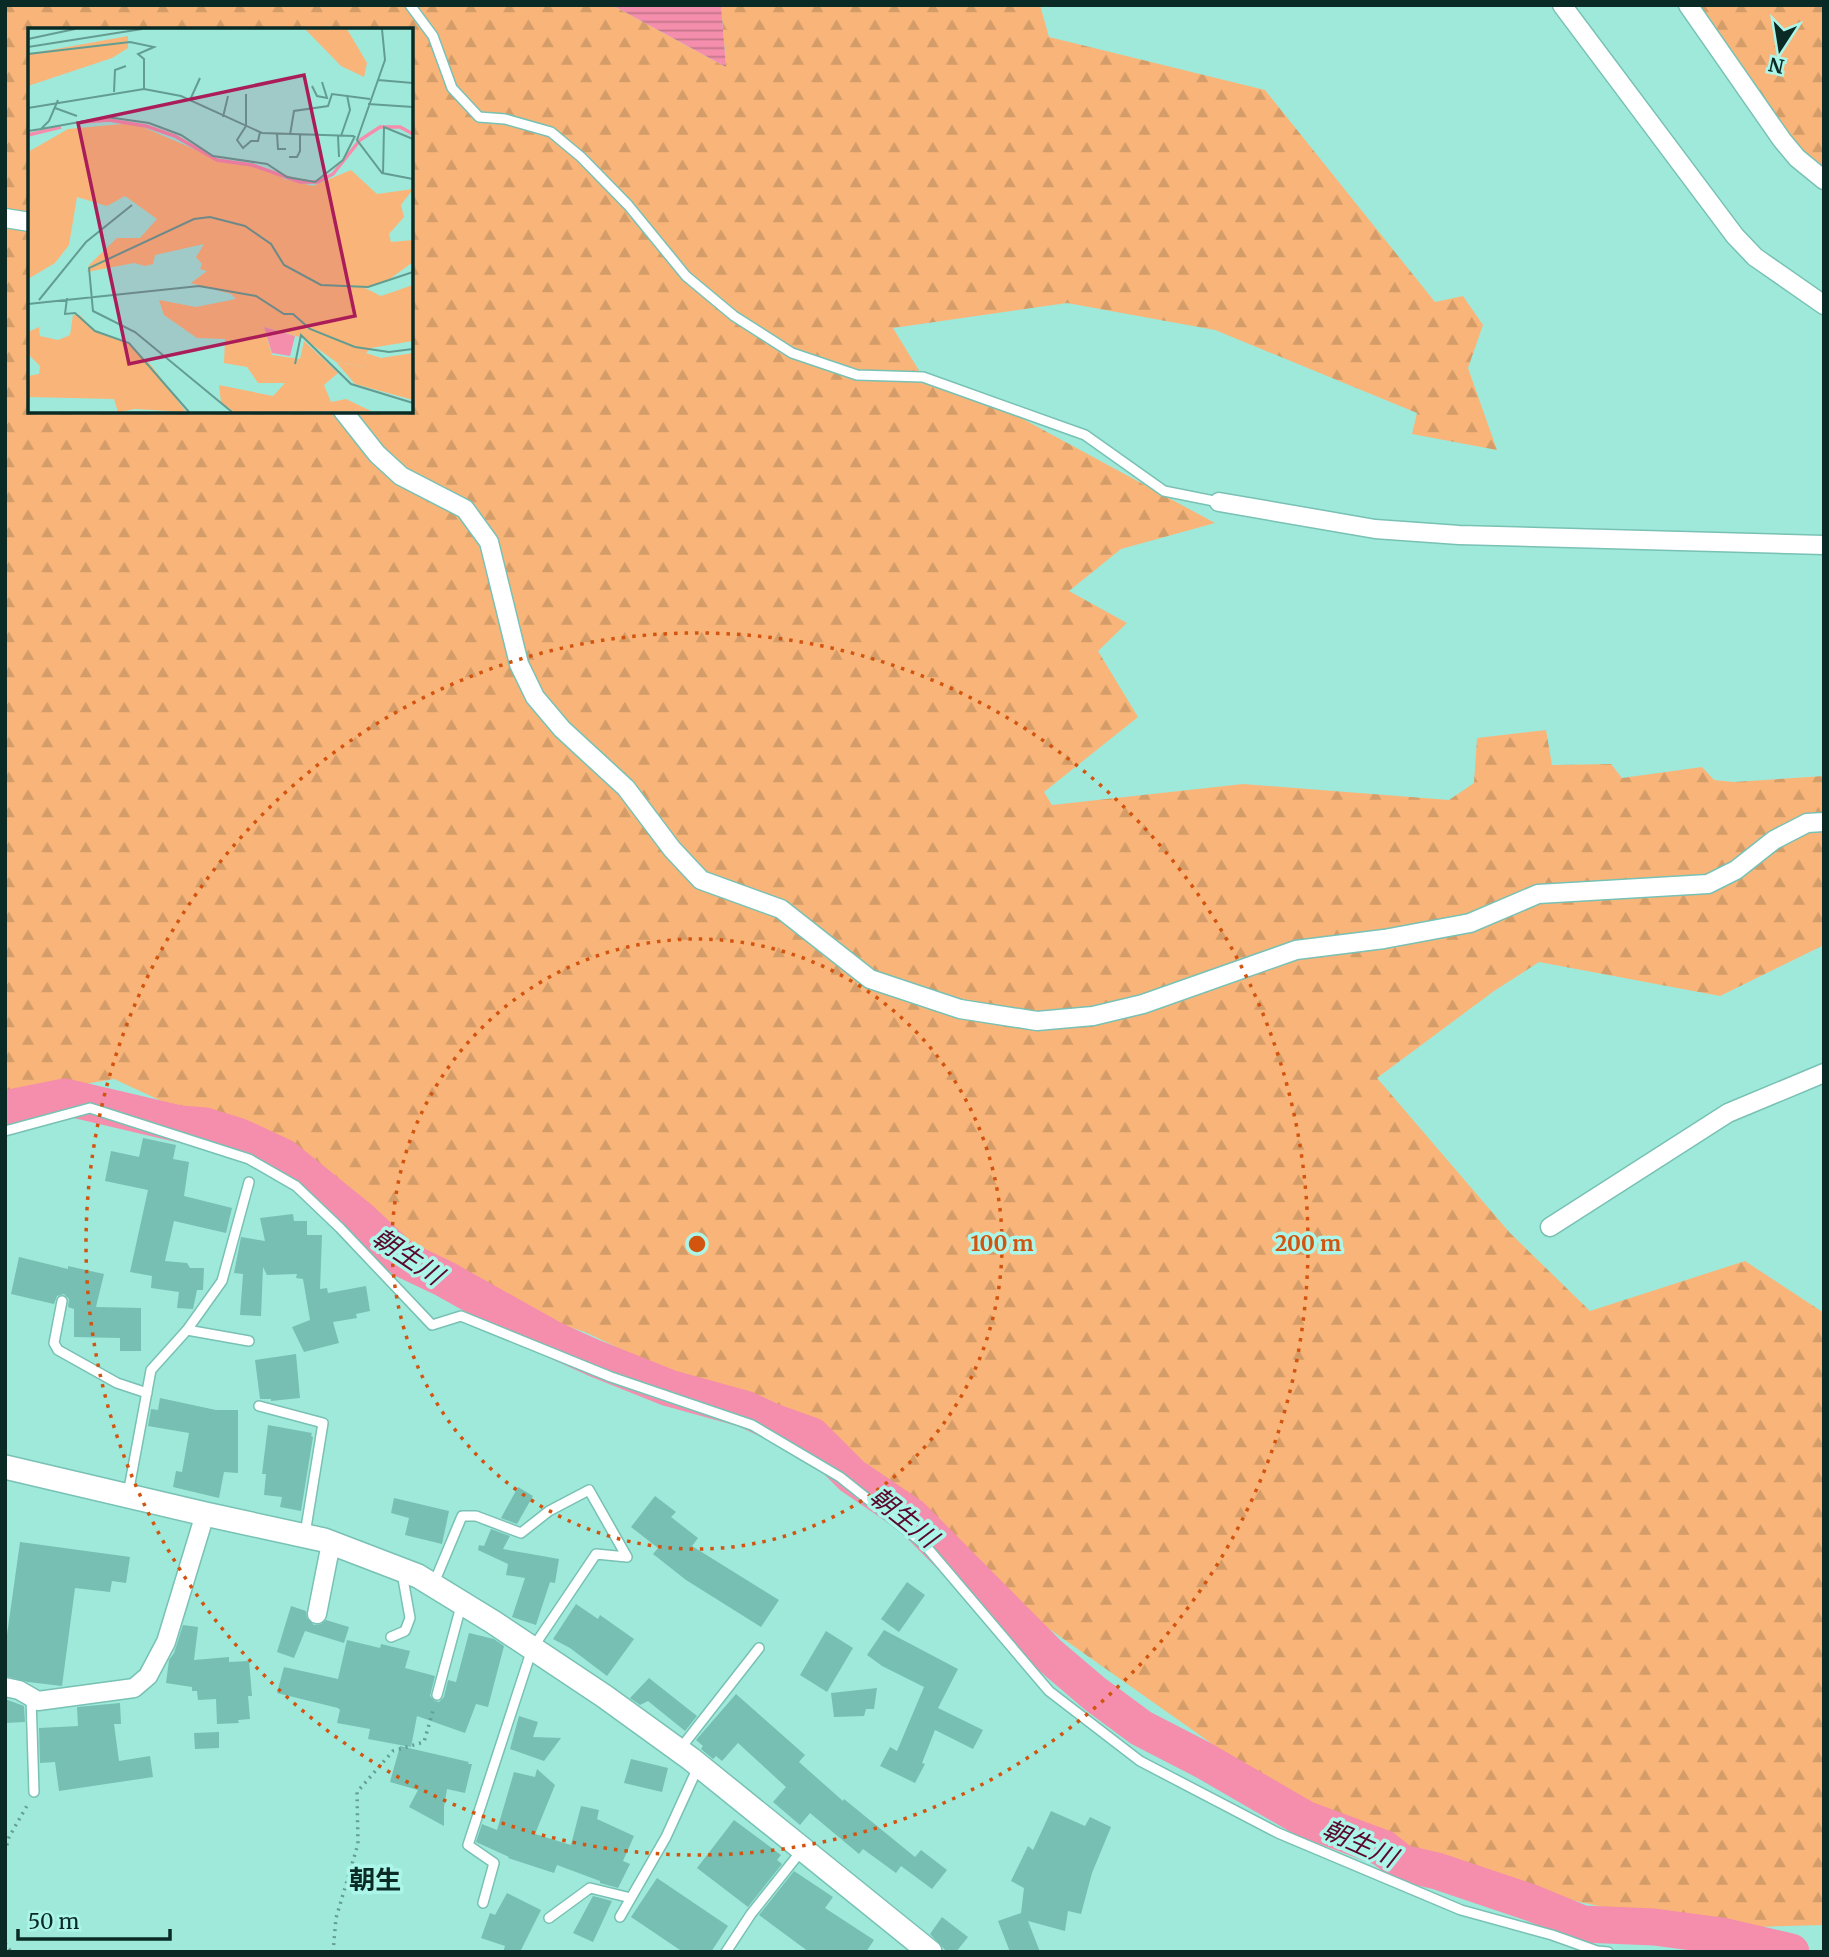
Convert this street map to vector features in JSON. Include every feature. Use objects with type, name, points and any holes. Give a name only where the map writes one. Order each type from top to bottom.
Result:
[{"type":"street","points":[[1562,5],[1735,236],[1755,257],[1824,305]]},
{"type":"street","points":[[1688,5],[1782,140],[1797,158],[1824,180]]},
{"type":"street","points":[[5,219],[28,222]]},
{"type":"street","points":[[345,413],[377,454],[401,476],[465,509],[489,542],[519,664],[535,697],[562,729],[626,788],[672,849],[701,880],[781,909],[870,979],[960,1009],[1037,1021],[1093,1016],[1143,1004],[1296,950],[1384,940],[1470,923],[1538,894],[1708,884],[1736,870],[1774,840],[1807,823],[1824,822]]},
{"type":"street","points":[[1219,502],[1375,529],[1459,535],[1824,545]]},
{"type":"street","points":[[1550,1227],[1728,1113],[1824,1073]]},
{"type":"street","points":[[5,1467],[331,1542],[418,1576],[494,1622],[604,1696],[698,1765],[923,1950]]},
{"type":"street","points":[[5,1687],[19,1690],[38,1701],[134,1688],[148,1676],[166,1642],[205,1514]]},
{"type":"street","points":[[317,1614],[331,1542]]},
{"type":"lane","points":[[410,5],[433,36],[452,88],[479,117],[505,119],[551,132],[582,157],[628,205],[685,276],[734,316],[792,352],[857,375],[923,377],[1085,435],[1164,491],[1219,502]]},
{"type":"lane","points":[[5,1130],[90,1108],[249,1159],[296,1186],[432,1325],[461,1316],[611,1377],[752,1425],[840,1477],[924,1544],[1049,1691],[1140,1761],[1278,1833],[1461,1910],[1608,1952]]},
{"type":"lane","points":[[127,1496],[151,1370],[187,1330],[222,1281],[249,1182]]},
{"type":"lane","points":[[62,1301],[54,1343],[58,1350],[117,1383],[147,1393]]},
{"type":"lane","points":[[187,1330],[249,1341]]},
{"type":"lane","points":[[258,1406],[323,1423],[305,1536]]},
{"type":"lane","points":[[433,1585],[462,1516],[476,1516],[521,1533],[549,1511],[589,1490],[627,1557],[596,1554],[532,1649],[468,1845],[494,1863],[483,1903]]},
{"type":"lane","points":[[391,1637],[405,1632],[410,1618],[401,1570]]},
{"type":"lane","points":[[437,1695],[461,1604]]},
{"type":"lane","points":[[679,1751],[759,1648]]},
{"type":"lane","points":[[31,1697],[34,1791]]},
{"type":"lane","points":[[620,1917],[666,1837],[698,1765]]},
{"type":"lane","points":[[726,1952],[751,1914],[803,1849]]},
{"type":"lane","points":[[549,1917],[590,1888],[631,1898]]},
{"type":"path","points":[[333,1952],[336,1919],[358,1844],[357,1792],[393,1751],[424,1742],[437,1695]]},
{"type":"path","points":[[5,1852],[9,1837],[34,1791]]},
{"type":"path","points":[[5,1943],[11,1952]]},
{"type":"green space","points":[[5,5],[612,5],[726,67],[721,5],[1040,5],[1049,37],[1265,90],[1435,302],[1463,296],[1483,325],[1468,368],[1497,450],[1412,434],[1417,413],[1215,330],[1067,303],[893,328],[923,377],[988,400],[1215,523],[1121,549],[1069,591],[1127,623],[1098,651],[1138,717],[1044,792],[1052,805],[1243,784],[1449,800],[1474,783],[1477,738],[1546,730],[1552,765],[1611,764],[1622,778],[1702,767],[1714,780],[1734,782],[1824,776],[1824,945],[1720,996],[1539,962],[1494,991],[1377,1078],[1510,1233],[1590,1311],[1745,1261],[1824,1313],[1824,1925],[1754,1927],[1603,1907],[1402,1863],[1218,1748],[963,1568],[911,1516],[773,1422],[585,1332],[441,1286],[328,1178],[114,1079],[5,1098]]},
{"type":"green space","points":[[1694,5],[1824,5],[1824,177],[1804,165]]},
{"type":"shaded area","points":[[612,5],[721,5],[726,67]]},
{"type":"building","points":[[143,1138],[176,1145],[173,1159],[189,1162],[184,1196],[232,1208],[226,1233],[174,1221],[165,1261],[187,1263],[190,1268],[204,1268],[203,1290],[197,1290],[193,1309],[177,1308],[179,1292],[151,1288],[152,1276],[130,1272],[148,1190],[105,1181],[111,1151],[139,1157]]},
{"type":"building","points":[[293,1214],[294,1221],[307,1221],[307,1235],[322,1235],[320,1289],[327,1288],[328,1293],[366,1286],[370,1311],[356,1314],[357,1318],[333,1322],[339,1343],[304,1352],[292,1327],[310,1320],[303,1279],[296,1278],[297,1274],[267,1275],[263,1267],[261,1316],[240,1315],[243,1274],[234,1273],[241,1237],[265,1241],[260,1218]]},
{"type":"building","points":[[19,1257],[68,1269],[68,1266],[104,1274],[96,1307],[141,1308],[141,1351],[120,1351],[120,1338],[74,1337],[74,1309],[68,1307],[69,1299],[64,1294],[57,1296],[54,1304],[11,1294]]},
{"type":"building","points":[[296,1354],[300,1398],[271,1401],[260,1399],[255,1360]]},
{"type":"building","points":[[160,1398],[216,1410],[238,1410],[238,1473],[224,1472],[219,1498],[173,1487],[176,1471],[182,1472],[189,1433],[148,1426],[151,1409],[158,1410]]},
{"type":"building","points":[[268,1425],[312,1433],[301,1511],[280,1507],[282,1497],[264,1495],[266,1474],[262,1474]]},
{"type":"building","points":[[518,1487],[533,1496],[517,1524],[501,1518]]},
{"type":"building","points":[[655,1496],[676,1512],[671,1517],[698,1538],[692,1546],[779,1600],[761,1627],[686,1580],[653,1554],[658,1548],[631,1527]]},
{"type":"building","points":[[394,1498],[449,1511],[442,1544],[405,1535],[409,1518],[391,1513]]},
{"type":"building","points":[[491,1529],[510,1536],[503,1549],[559,1559],[555,1583],[550,1582],[536,1625],[512,1617],[525,1578],[506,1575],[508,1564],[478,1550],[479,1545],[484,1546]]},
{"type":"building","points":[[20,1542],[130,1557],[126,1583],[112,1581],[110,1592],[75,1588],[62,1686],[5,1676],[5,1649]]},
{"type":"building","points":[[907,1582],[925,1595],[899,1632],[881,1619]]},
{"type":"building","points":[[576,1604],[598,1619],[600,1615],[634,1639],[607,1676],[570,1648],[553,1639]]},
{"type":"building","points":[[291,1606],[306,1611],[307,1618],[314,1625],[326,1620],[349,1627],[344,1643],[305,1631],[294,1658],[277,1652]]},
{"type":"building","points":[[183,1625],[198,1627],[194,1660],[229,1657],[229,1662],[249,1661],[252,1696],[248,1696],[250,1719],[238,1720],[239,1723],[217,1724],[216,1699],[198,1700],[197,1691],[192,1691],[192,1687],[166,1683],[169,1660]]},
{"type":"building","points":[[884,1630],[958,1669],[938,1708],[983,1730],[973,1749],[935,1730],[922,1763],[925,1764],[915,1783],[880,1766],[890,1747],[897,1751],[924,1687],[882,1666],[867,1655]]},
{"type":"building","points":[[826,1631],[853,1648],[827,1692],[800,1675]]},
{"type":"building","points":[[469,1633],[494,1639],[504,1646],[488,1707],[476,1704],[465,1733],[417,1716],[411,1747],[368,1739],[370,1729],[337,1723],[340,1710],[338,1708],[277,1693],[284,1667],[338,1679],[347,1640],[380,1648],[381,1644],[410,1651],[405,1668],[435,1676],[430,1696],[439,1702],[444,1697],[448,1680],[456,1682]]},
{"type":"building","points":[[649,1678],[697,1716],[685,1731],[648,1701],[640,1705],[630,1698]]},
{"type":"building","points":[[877,1688],[874,1709],[866,1709],[864,1716],[834,1717],[831,1693]]},
{"type":"building","points":[[736,1694],[805,1755],[799,1762],[843,1801],[844,1799],[915,1857],[921,1850],[947,1870],[932,1889],[901,1866],[896,1873],[863,1849],[859,1854],[810,1813],[800,1825],[773,1802],[786,1787],[738,1743],[722,1761],[716,1756],[713,1759],[701,1749],[703,1746],[696,1740]]},
{"type":"building","points":[[5,1699],[24,1706],[25,1722],[5,1723]]},
{"type":"building","points":[[120,1703],[121,1724],[114,1724],[119,1761],[150,1756],[153,1777],[59,1791],[55,1762],[40,1763],[39,1728],[78,1726],[77,1707]]},
{"type":"building","points":[[519,1716],[538,1722],[533,1737],[561,1738],[544,1761],[510,1749]]},
{"type":"building","points":[[219,1732],[219,1748],[195,1749],[194,1733]]},
{"type":"building","points":[[400,1746],[472,1764],[465,1793],[447,1789],[444,1826],[409,1807],[418,1790],[390,1782]]},
{"type":"building","points":[[631,1759],[668,1768],[662,1792],[624,1783]]},
{"type":"building","points":[[537,1769],[555,1785],[535,1834],[571,1845],[581,1806],[599,1810],[597,1819],[634,1836],[623,1861],[630,1864],[618,1888],[557,1865],[554,1873],[508,1858],[476,1842],[482,1824],[497,1830],[514,1772],[535,1777]]},
{"type":"building","points":[[1051,1811],[1085,1826],[1090,1817],[1111,1827],[1092,1873],[1081,1914],[1068,1911],[1065,1931],[1028,1921],[1040,1952],[1010,1952],[998,1921],[1021,1913],[1024,1888],[1011,1881],[1028,1846],[1033,1850]]},
{"type":"building","points":[[734,1820],[781,1855],[777,1860],[782,1864],[748,1907],[697,1868]]},
{"type":"building","points":[[794,1871],[833,1897],[825,1908],[874,1940],[866,1952],[809,1952],[759,1915]]},
{"type":"building","points":[[657,1878],[728,1926],[711,1952],[683,1952],[631,1917]]},
{"type":"building","points":[[507,1893],[541,1910],[520,1952],[503,1952],[505,1946],[481,1938],[490,1913],[495,1915]]},
{"type":"building","points":[[593,1896],[612,1901],[593,1942],[573,1933]]},
{"type":"building","points":[[942,1917],[968,1937],[956,1952],[947,1952],[930,1934]]},
{"type":"waterway","name":"朝生川","points":[[5,1109],[65,1097],[180,1124],[205,1126],[240,1137],[283,1157],[361,1220],[403,1259],[445,1279],[552,1339],[669,1388],[745,1409],[812,1436],[852,1476],[911,1516],[1048,1654],[1095,1694],[1141,1728],[1205,1761],[1305,1819],[1383,1848],[1402,1863],[1437,1871],[1532,1903],[1583,1924],[1654,1927],[1722,1936],[1791,1952]]},
{"type":"district","name":"朝生","points":[[375,1879]]}]
